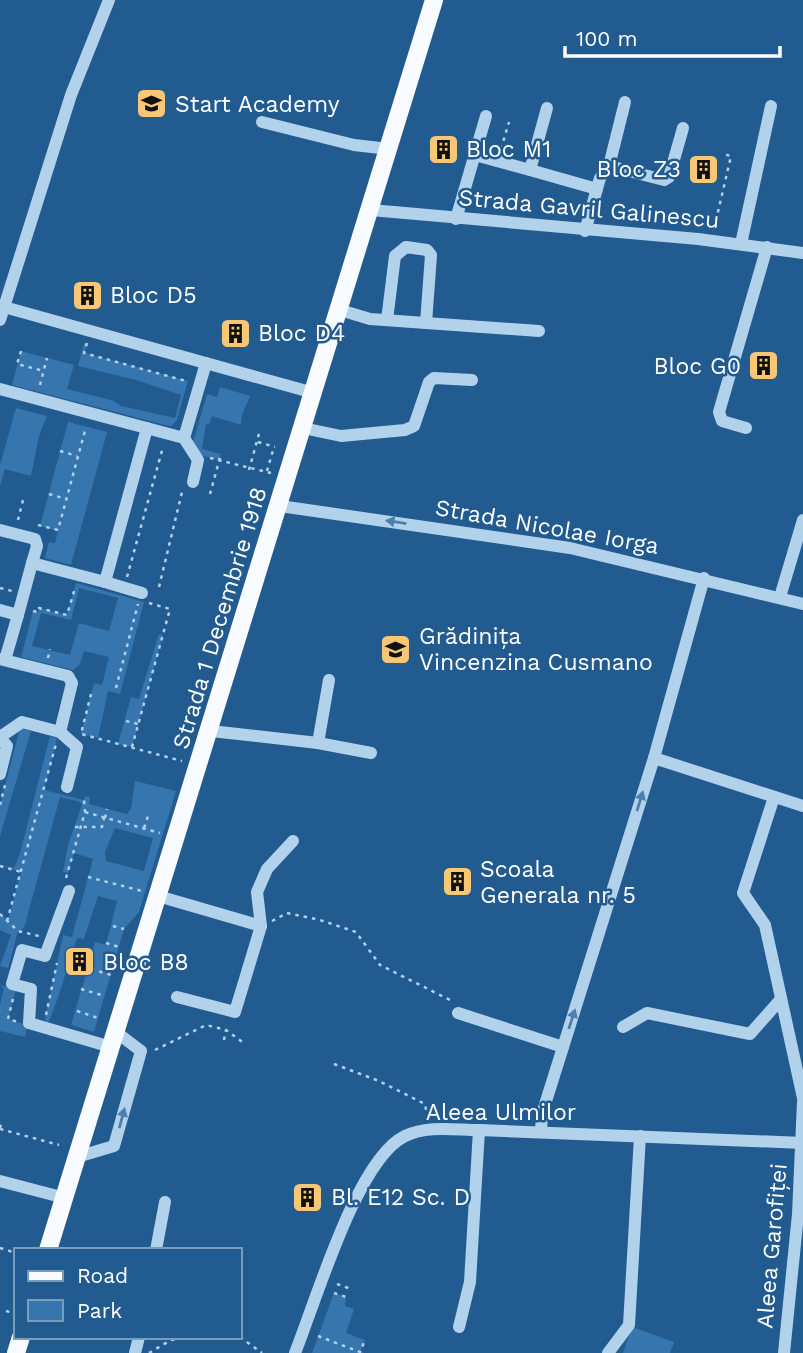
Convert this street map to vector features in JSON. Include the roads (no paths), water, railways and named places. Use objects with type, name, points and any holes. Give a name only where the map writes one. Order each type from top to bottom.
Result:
[{"type":"main road","name":"Strada 1 Decembrie 1918","points":[[49,1248],[113,1040],[152,894],[211,731],[434,0]]},
{"type":"street","points":[[0,320],[71,95],[109,0]]},
{"type":"street","points":[[585,231],[600,178],[609,166],[625,102]]},
{"type":"street","points":[[741,244],[771,106]]},
{"type":"street","points":[[530,170],[547,108]]},
{"type":"street","points":[[456,219],[486,116]]},
{"type":"street","points":[[262,122],[354,145],[389,149]]},
{"type":"street","points":[[609,166],[663,180],[669,177],[683,128]]},
{"type":"street","points":[[475,155],[597,189]]},
{"type":"street","name":"Strada Gavril Galinescu","points":[[371,210],[711,241],[803,253]]},
{"type":"street","points":[[387,320],[395,256],[405,247],[427,250],[431,255],[426,323]]},
{"type":"street","points":[[746,428],[722,421],[719,412],[767,247]]},
{"type":"street","points":[[4,307],[314,393]]},
{"type":"street","points":[[340,310],[370,319],[539,331]]},
{"type":"street","points":[[184,438],[205,363]]},
{"type":"street","points":[[303,428],[341,436],[405,430],[414,426],[429,382],[434,378],[472,380]]},
{"type":"street","points":[[0,389],[184,438],[198,460],[189,483]]},
{"type":"street","points":[[104,582],[147,428]]},
{"type":"street","name":"Strada Nicolae Iorga","points":[[280,506],[570,548],[704,578],[803,604]]},
{"type":"street","points":[[780,597],[803,520]]},
{"type":"street","points":[[0,530],[35,540],[37,546],[3,659],[68,677],[72,683],[59,735]]},
{"type":"street","points":[[32,563],[104,582],[140,597]]},
{"type":"street","points":[[541,1131],[542,1114],[654,758],[704,578]]},
{"type":"street","points":[[0,610],[18,615]]},
{"type":"street","points":[[318,743],[329,680]]},
{"type":"street","points":[[0,774],[7,746],[0,737],[22,722],[59,735],[77,747],[67,787]]},
{"type":"street","points":[[211,731],[318,743],[371,753]]},
{"type":"street","points":[[654,758],[803,806]]},
{"type":"street","name":"Aleea Garofiței","points":[[774,797],[743,893],[765,925],[803,1100],[800,1215],[784,1353]]},
{"type":"street","points":[[177,996],[234,1012],[261,926],[257,892],[267,869],[293,841]]},
{"type":"street","points":[[67,886],[45,956],[22,950],[9,985],[31,989],[29,1023],[113,1040],[141,1051],[114,1146],[77,1157]]},
{"type":"street","points":[[152,894],[261,926]]},
{"type":"street","points":[[623,1027],[647,1013],[750,1034],[781,999]]},
{"type":"street","points":[[458,1013],[563,1047]]},
{"type":"street","name":"Aleea Ulmilor","points":[[295,1353],[362,1181],[387,1148],[405,1136],[429,1129],[541,1131],[802,1143]]},
{"type":"street","points":[[459,1327],[470,1282],[480,1130]]},
{"type":"street","points":[[608,1353],[629,1325],[640,1136]]},
{"type":"street","points":[[0,1181],[65,1198]]},
{"type":"street","points":[[156,1248],[164,1202]]},
{"type":"place","name":"Start Academy","points":[[152,104]]},
{"type":"place","name":"Bloc M1","points":[[443,149]]},
{"type":"place","name":"Bloc Z3","points":[[704,169]]},
{"type":"place","name":"Bloc D5","points":[[87,295]]},
{"type":"place","name":"Bloc D4","points":[[235,333]]},
{"type":"place","name":"Bloc G0","points":[[764,366]]},
{"type":"place","name":"Grădinița Vincenzina Cusmano","points":[[396,649]]},
{"type":"place","name":"Scoala Generala nr. 5","points":[[457,882]]},
{"type":"place","name":"Bloc B8","points":[[80,962]]},
{"type":"place","name":"Bl. E12 Sc. D","points":[[308,1197]]}]
